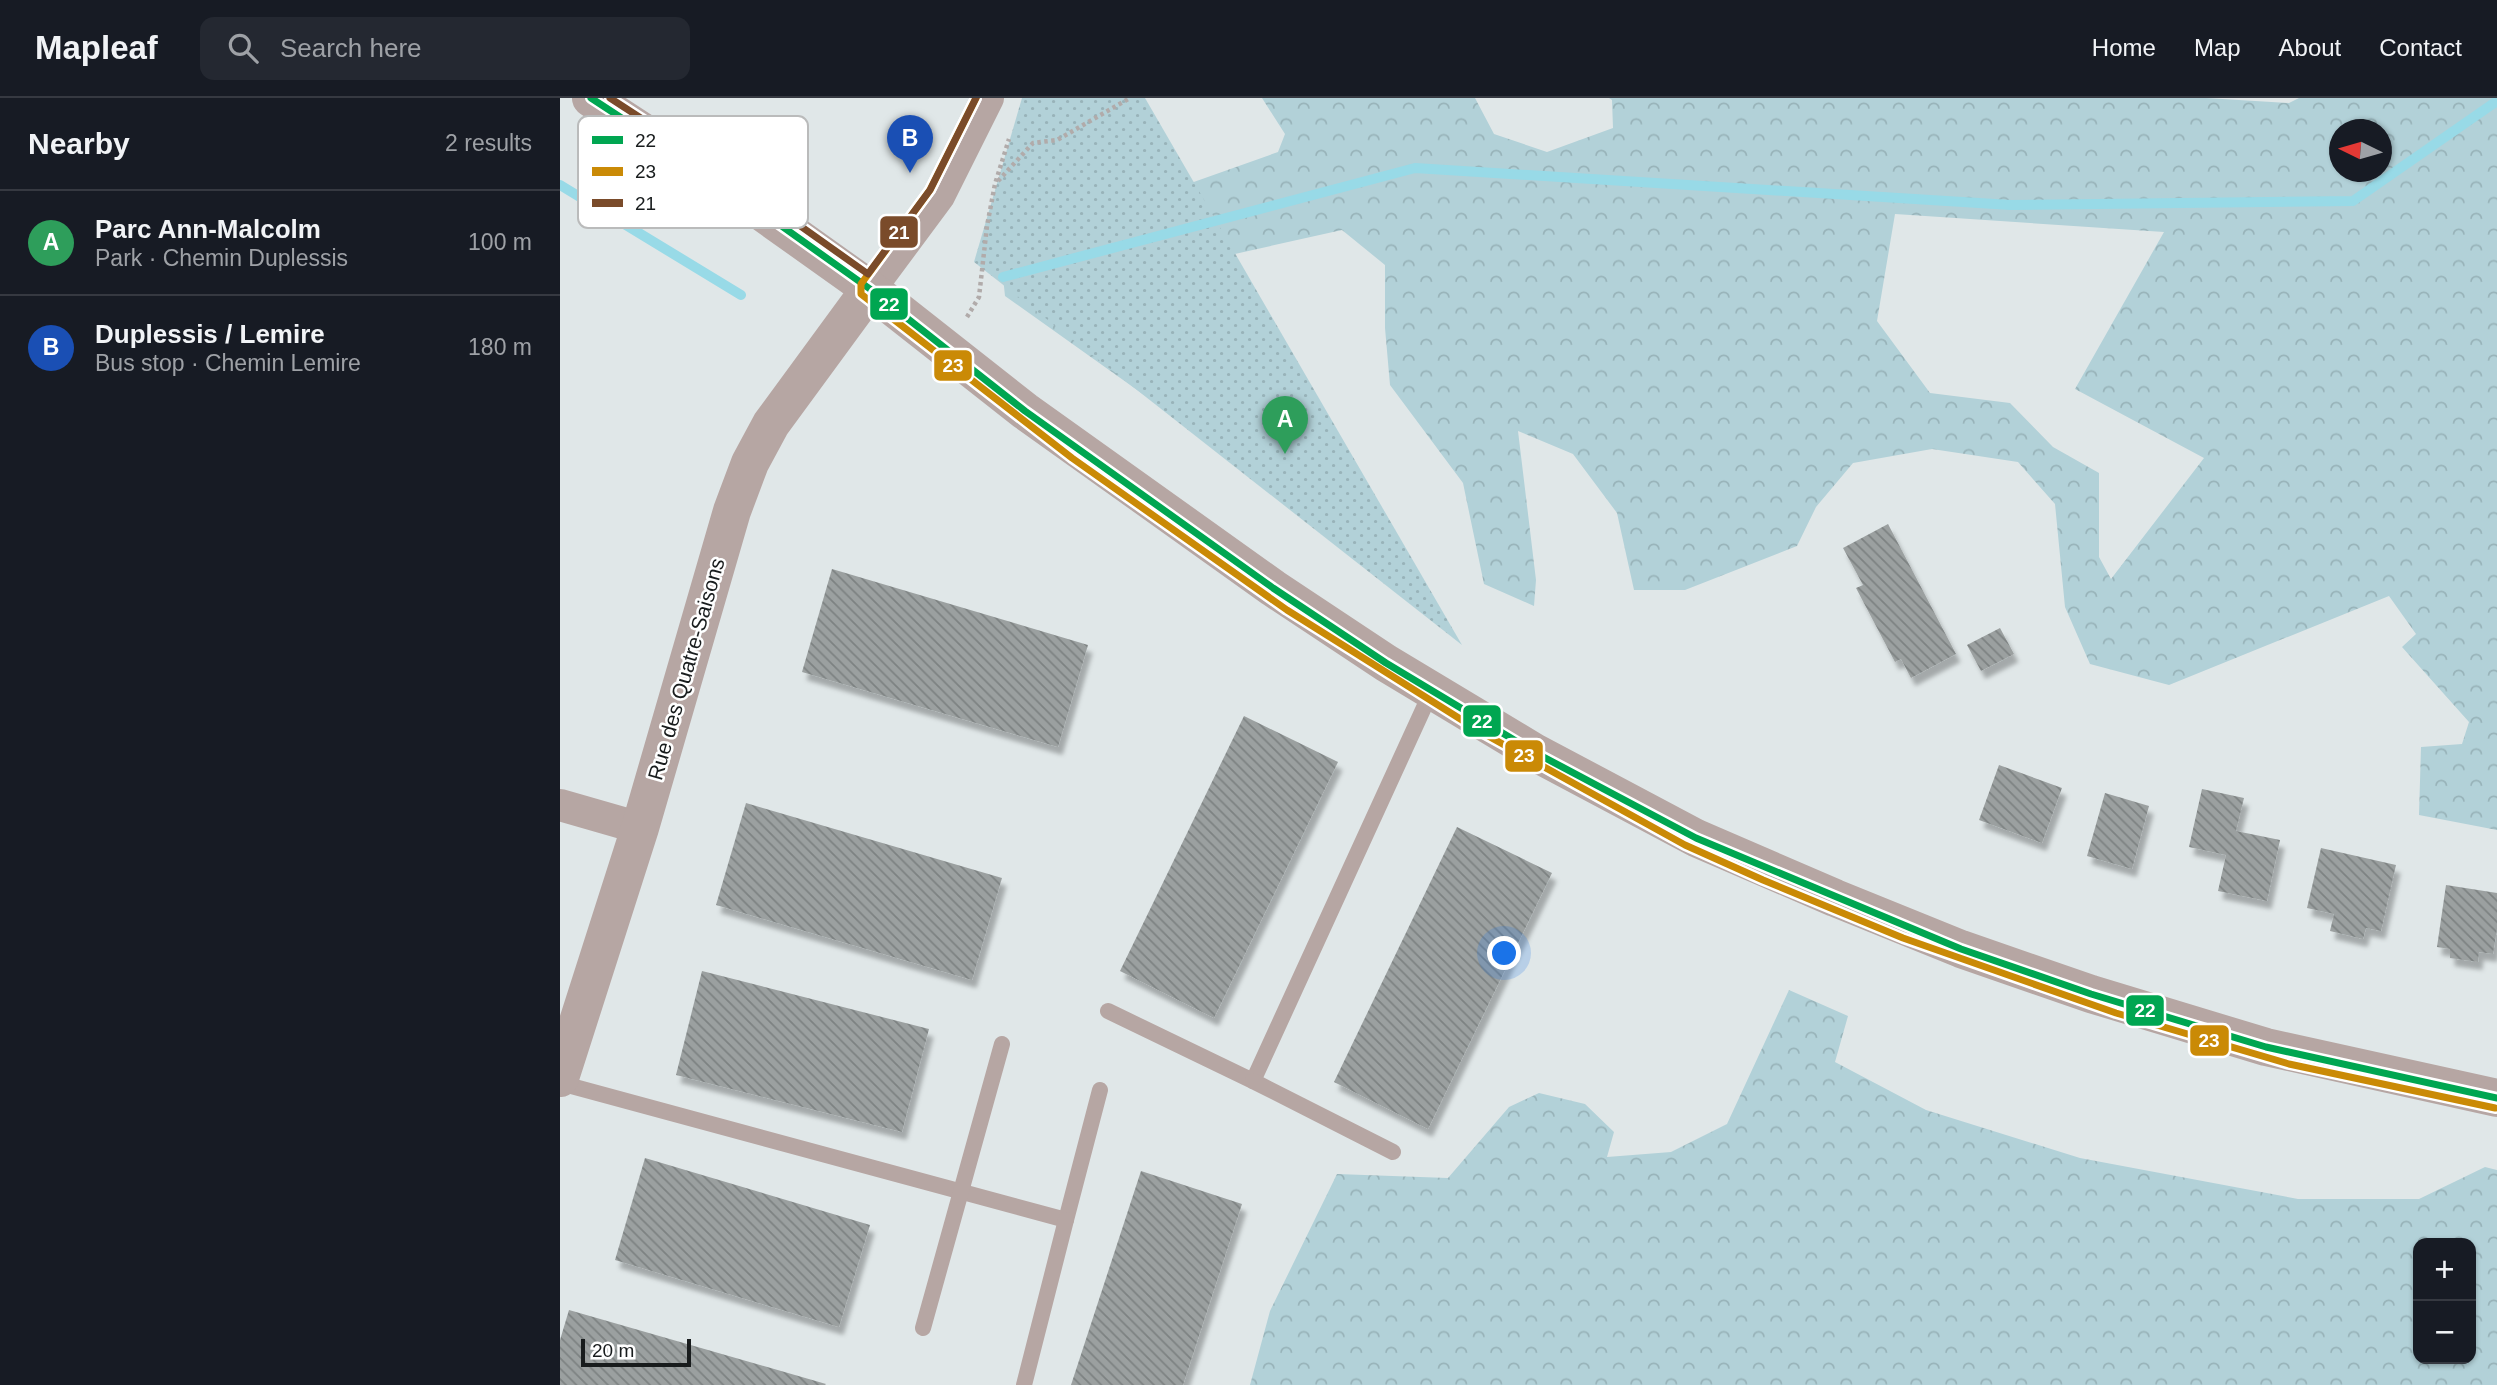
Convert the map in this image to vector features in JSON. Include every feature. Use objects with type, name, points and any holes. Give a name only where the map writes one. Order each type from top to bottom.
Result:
[{"type":"street","points":[[592,98],[619,116]]},
{"type":"street","points":[[870,289],[939,196],[988,98]]},
{"type":"street","points":[[784,228],[870,289],[1025,411],[1164,512],[1386,663],[1534,752],[1696,838],[1961,949],[2091,995],[2266,1047],[2497,1098]]},
{"type":"street","name":"Rue des Quatre-Saisons","points":[[560,1081],[640,828],[732,511],[750,463],[771,424],[870,289]]},
{"type":"street","points":[[560,805],[640,828]]},
{"type":"lane","points":[[1253,1081],[1432,690]]},
{"type":"lane","points":[[1108,1011],[1393,1152]]},
{"type":"lane","points":[[923,1328],[1002,1044]]},
{"type":"lane","points":[[560,1081],[1066,1220]]},
{"type":"lane","points":[[1024,1385],[1100,1090]]},
{"type":"path","points":[[995,184],[1033,143],[1057,140],[1130,98]]},
{"type":"path","points":[[947,351],[979,298],[995,184],[1010,137]]},
{"type":"green space","points":[[1022,98],[1145,98],[1462,645],[974,262]]},
{"type":"green space","points":[[1262,98],[1475,98],[1494,134],[1547,152],[1613,128],[1612,100],[1609,98],[2206,98],[2289,103],[2299,98],[2497,98],[2497,830],[2419,815],[2421,747],[2462,744],[2469,722],[2402,647],[2416,634],[2389,596],[2169,685],[2090,664],[2065,607],[2055,504],[2018,462],[1932,449],[1853,463],[1816,507],[1797,546],[1685,590],[1634,590],[1617,513],[1573,454],[1518,431],[1536,580],[1534,606],[1484,584],[1463,483],[1390,385],[1385,328],[1385,265],[1342,230],[1105,283],[1154,402],[1005,296],[1003,277],[1013,246],[1278,152],[1285,134]],"holes":[[[1895,214],[2164,232],[2075,389],[2204,458],[2111,579],[2099,557],[2099,473],[2053,447],[2010,403],[1930,393],[1877,321]]]},
{"type":"green space","points":[[1789,990],[1848,1016],[1835,1062],[1926,1110],[2080,1158],[2298,1199],[2419,1199],[2485,1167],[2497,1170],[2497,1385],[1250,1385],[1270,1311],[1337,1174],[1448,1178],[1509,1107],[1539,1093],[1585,1104],[1614,1132],[1607,1157],[1671,1152],[1727,1124]]},
{"type":"building","points":[[1888,524],[1956,654],[1911,678],[1901,659],[1895,662],[1856,588],[1863,585],[1843,548]]},
{"type":"building","points":[[832,569],[1088,645],[1058,747],[802,672]]},
{"type":"building","points":[[2000,628],[2014,654],[1981,671],[1967,645]]},
{"type":"building","points":[[1244,716],[1338,762],[1214,1018],[1120,971]]},
{"type":"building","points":[[1999,765],[2062,788],[2042,843],[1979,820]]},
{"type":"building","points":[[2202,789],[2244,798],[2236,831],[2280,840],[2267,901],[2218,891],[2226,855],[2189,847]]},
{"type":"building","points":[[2105,793],[2149,806],[2132,869],[2087,856]]},
{"type":"building","points":[[746,803],[1002,878],[972,980],[716,905]]},
{"type":"building","points":[[1457,827],[1552,873],[1428,1129],[1334,1082]]},
{"type":"building","points":[[2321,848],[2396,865],[2381,931],[2366,928],[2363,939],[2330,931],[2334,914],[2307,908]]},
{"type":"building","points":[[2446,885],[2497,893],[2497,929],[2493,954],[2479,952],[2478,962],[2450,958],[2450,949],[2437,947]]},
{"type":"building","points":[[702,971],[929,1029],[902,1132],[676,1075]]},
{"type":"building","points":[[645,1158],[870,1225],[839,1327],[615,1260]]},
{"type":"building","points":[[1141,1171],[1242,1204],[1183,1385],[1071,1385]]},
{"type":"building","points":[[569,1310],[826,1384],[560,1385],[560,1340]]},
{"type":"waterway","points":[[1003,277],[1415,168],[2011,205],[2353,201],[2497,101]]},
{"type":"waterway","points":[[560,185],[578,196]]},
{"type":"waterway","points":[[631,228],[741,295]]},
{"type":"transit line","name":"22","points":[[591,98],[619,116]]},
{"type":"transit line","name":"21","points":[[610,98],[638,116]]},
{"type":"transit line","name":"23","points":[[976,98],[930,190],[861,284],[861,294],[1072,458],[1287,610],[1481,732],[1685,845],[1903,938],[2116,1013],[2289,1064],[2495,1108]]},
{"type":"transit line","name":"21","points":[[803,228],[868,274],[930,190],[976,98]]},
{"type":"transit line","name":"22","points":[[784,228],[870,289],[1025,411],[1273,588],[1386,663],[1534,752],[1696,838],[1961,949],[2091,994],[2266,1047],[2497,1098]]},
{"type":"place","name":"Duplessis / Lemire","points":[[910,173]]},
{"type":"place","name":"Parc Ann-Malcolm","points":[[1285,454]]}]
